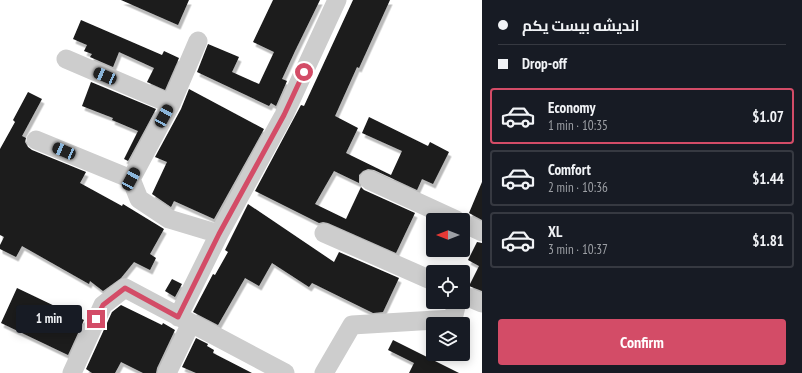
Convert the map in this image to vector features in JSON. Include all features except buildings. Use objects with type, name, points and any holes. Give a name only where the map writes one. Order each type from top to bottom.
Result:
[{"type":"street","points":[[167,373],[185,320],[219,234],[284,115],[337,0]]},
{"type":"street","points":[[131,179],[170,104],[198,41]]},
{"type":"street","points":[[66,59],[170,104]]},
{"type":"street","points":[[36,140],[131,179],[139,198],[169,219],[219,234]]},
{"type":"street","points":[[369,180],[441,213]]},
{"type":"street","points":[[470,226],[482,232]]},
{"type":"street","points":[[324,233],[426,278]]},
{"type":"street","points":[[72,373],[103,305],[125,288],[285,373]]},
{"type":"street","points":[[470,298],[482,303]]},
{"type":"street","points":[[324,373],[352,325],[453,319],[455,309]]},
{"type":"route","points":[[96,319],[103,305],[125,288],[178,317],[219,234],[284,115],[304,72]]}]
